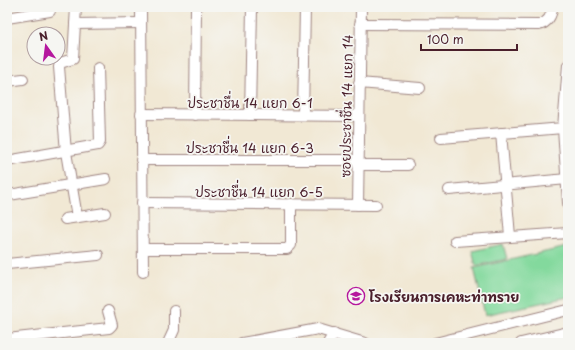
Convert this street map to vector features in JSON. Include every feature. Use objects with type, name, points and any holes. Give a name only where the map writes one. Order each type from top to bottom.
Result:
[{"type":"street","points":[[76,7],[73,59],[63,61],[60,63],[59,67],[66,152],[77,217]]},
{"type":"street","points":[[141,7],[143,272]]},
{"type":"street","points":[[195,115],[196,7]]},
{"type":"street","points":[[250,115],[252,7]]},
{"type":"street","points":[[303,115],[304,7]]},
{"type":"street","name":"ซอยประชาชื่น 14 แยก 14","points":[[358,205],[360,7]]},
{"type":"street","points":[[360,24],[539,25],[545,23],[549,19],[552,7]]},
{"type":"street","points":[[7,18],[50,11]]},
{"type":"street","points":[[75,24],[141,24]]},
{"type":"street","points":[[568,65],[563,128],[568,202]]},
{"type":"street","points":[[7,161],[94,147],[100,142],[98,68]]},
{"type":"street","points":[[7,81],[23,79]]},
{"type":"street","points":[[359,83],[420,88]]},
{"type":"street","name":"ประชาชื่น 14 แยก 6-1","points":[[141,114],[359,116]]},
{"type":"street","points":[[441,138],[563,128]]},
{"type":"street","points":[[501,133],[510,236]]},
{"type":"street","name":"ประชาชื่น 14 แยก 6-3","points":[[142,160],[408,165]]},
{"type":"street","points":[[9,195],[71,183],[106,179]]},
{"type":"street","points":[[449,190],[567,179]]},
{"type":"street","name":"ประชาชื่น 14 แยก 6-5","points":[[142,203],[376,205]]},
{"type":"street","points":[[143,249],[287,249],[291,245],[291,204]]},
{"type":"street","points":[[65,219],[105,213]]},
{"type":"street","points":[[454,241],[568,233]]},
{"type":"street","points":[[7,264],[98,255]]},
{"type":"street","points":[[435,343],[471,338],[568,310]]},
{"type":"street","points":[[7,339],[109,328],[112,325],[108,311]]},
{"type":"street","points":[[168,343],[174,330],[174,311]]},
{"type":"street","points":[[242,343],[310,330],[324,330],[364,343]]},
{"type":"street","points":[[527,342],[568,332]]},
{"type":"street","points":[[325,342],[334,333]]},
{"type":"green space","points":[[503,244],[507,259],[476,266],[472,251]]},
{"type":"green space","points":[[567,247],[568,297],[485,315],[474,268]]},
{"type":"place","name":"โรงเรียนการเคหะท่าทราย","points":[[356,296]]}]
